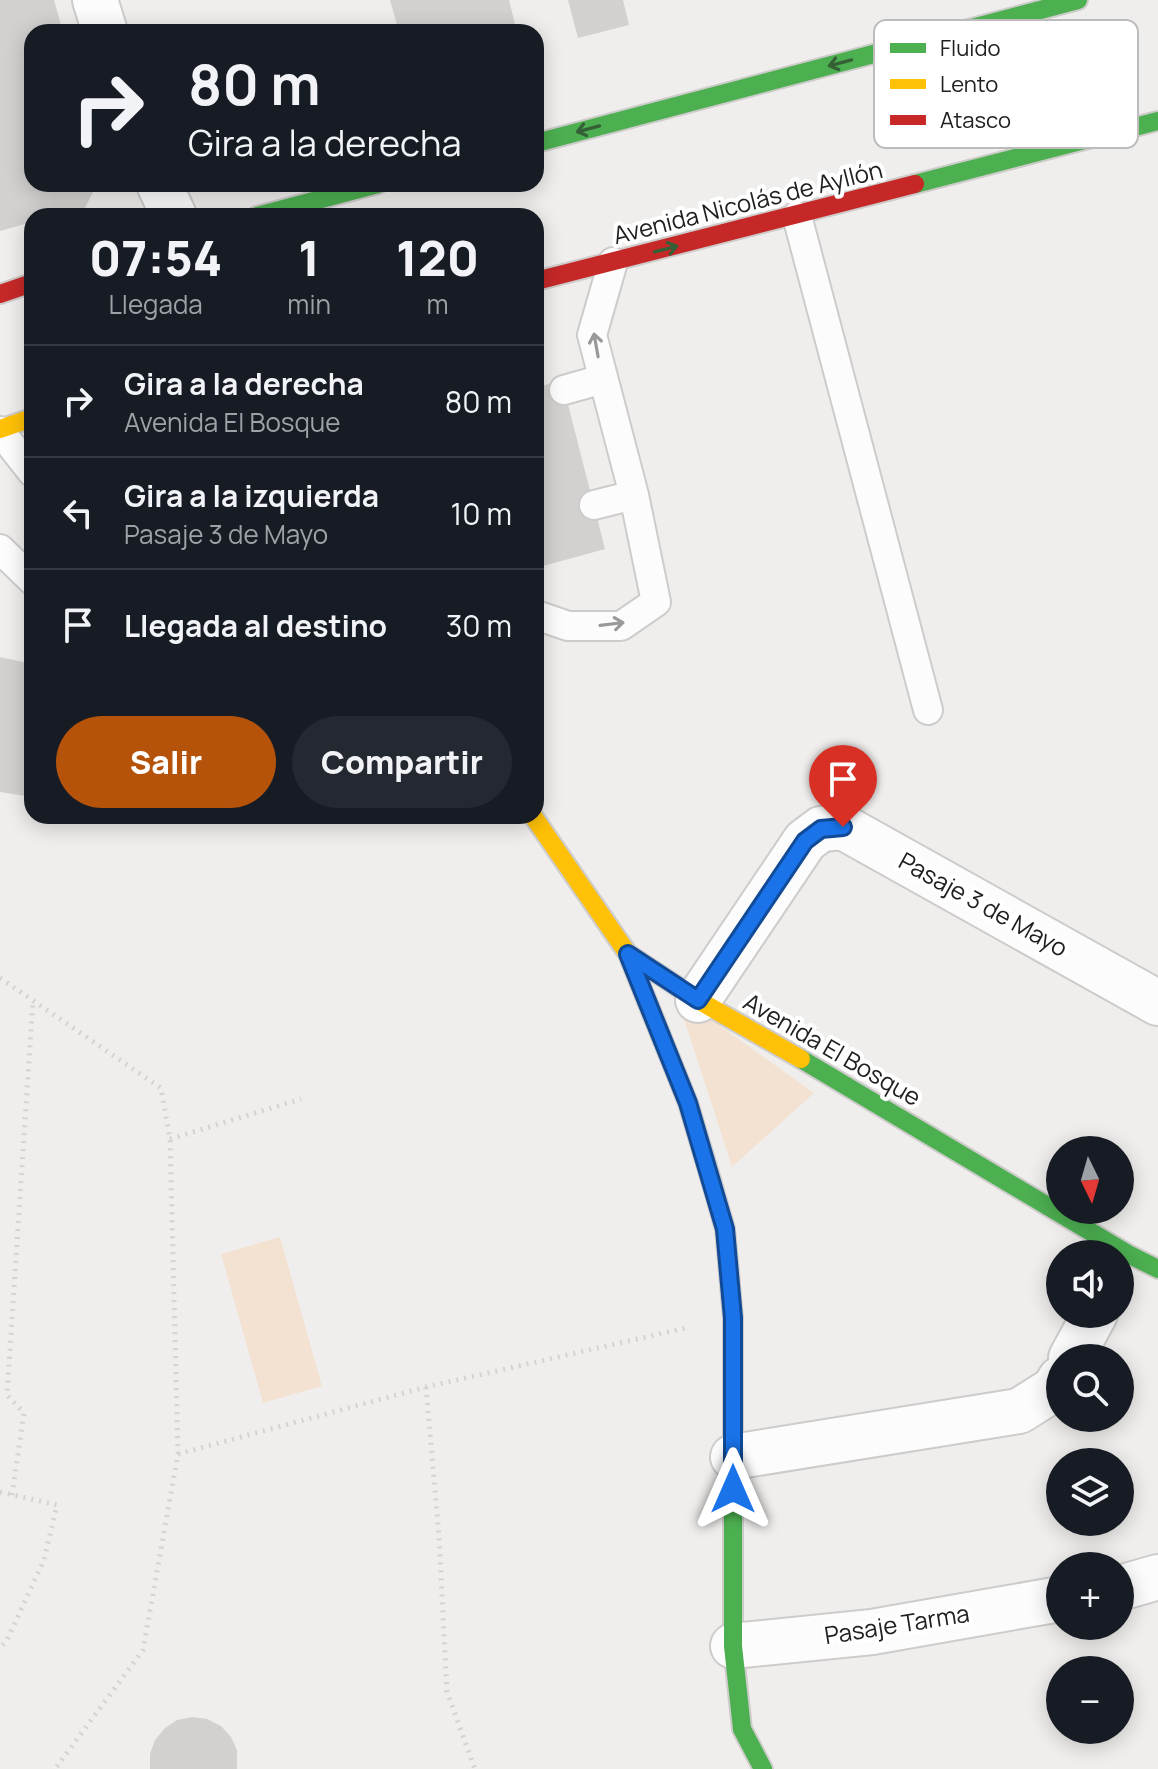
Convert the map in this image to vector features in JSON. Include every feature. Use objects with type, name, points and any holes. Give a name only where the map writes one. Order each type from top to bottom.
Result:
[{"type":"street","points":[[95,0],[102,24]]},
{"type":"street","points":[[1002,20],[1078,0]]},
{"type":"street","points":[[544,141],[874,54]]},
{"type":"street","name":"Avenida Nicolás de Ayllón","points":[[1138,128],[1158,123]]},
{"type":"street","name":"Avenida Nicolás de Ayllón","points":[[544,279],[1061,148]]},
{"type":"street","points":[[287,208],[348,192]]},
{"type":"street","points":[[0,294],[24,286]]},
{"type":"street","points":[[0,430],[24,421]]},
{"type":"street","name":"Avenida El Bosque","points":[[539,824],[628,954],[698,1000],[886,1108],[1135,1264]]},
{"type":"street","name":"Pasaje 3 de Mayo","points":[[698,1000],[805,841],[821,829],[843,827],[1158,1003]]},
{"type":"street","points":[[628,954],[688,1103],[725,1229],[733,1318],[733,1646],[742,1729],[763,1769]]},
{"type":"street","points":[[733,1457],[1019,1411],[1046,1394]]},
{"type":"street","points":[[1134,1584],[1158,1577]]},
{"type":"street","name":"Pasaje Tarma","points":[[733,1646],[872,1632],[1046,1601]]},
{"type":"lane","points":[[797,216],[928,710]]},
{"type":"lane","points":[[544,618],[568,626],[621,626],[656,602],[634,495],[592,335],[613,262]]},
{"type":"lane","points":[[564,390],[603,379]]},
{"type":"lane","points":[[0,430],[24,462]]},
{"type":"lane","points":[[594,505],[634,495]]},
{"type":"lane","points":[[0,549],[24,572]]},
{"type":"path","points":[[0,978],[161,1088],[170,1139],[178,1454],[143,1650],[55,1769]]},
{"type":"path","points":[[12,1495],[24,1413],[4,1394],[33,1000]]},
{"type":"path","points":[[170,1139],[301,1099]]},
{"type":"path","points":[[178,1454],[426,1387],[733,1318]]},
{"type":"path","points":[[426,1387],[439,1536],[447,1692],[475,1769]]},
{"type":"path","points":[[0,1492],[57,1505],[44,1560],[7,1640],[0,1648]]},
{"type":"shaded area","points":[[676,994],[814,1093],[732,1167]]},
{"type":"shaded area","points":[[280,1237],[322,1386],[263,1403],[221,1254]]},
{"type":"building","points":[[0,0],[54,0],[61,24],[24,24],[24,192],[93,192],[85,208],[24,208],[24,224],[0,231]]},
{"type":"building","points":[[390,0],[509,0],[515,24],[397,24]]},
{"type":"building","points":[[568,0],[623,0],[629,25],[578,38]]},
{"type":"building","points":[[562,381],[605,549],[544,566],[544,385]]},
{"type":"building","points":[[0,657],[24,662],[24,796],[0,792]]},
{"type":"building","points":[[192,1717],[207,1719],[221,1726],[231,1737],[237,1750],[237,1769],[150,1769],[150,1754],[155,1740],[177,1720]]},
{"type":"traffic: fast","points":[[1002,20],[1078,0]]},
{"type":"traffic: fast","points":[[544,141],[874,54]]},
{"type":"traffic: fast","points":[[1138,126],[1158,121]]},
{"type":"traffic: fast","points":[[915,184],[1054,148]]},
{"type":"traffic: fast","points":[[287,208],[348,192]]},
{"type":"traffic: fast","points":[[801,1059],[1158,1269]]},
{"type":"traffic: fast","points":[[711,1180],[725,1229],[733,1318],[733,1646],[742,1729],[763,1769]]},
{"type":"traffic: slow","points":[[0,429],[24,421]]},
{"type":"traffic: slow","points":[[539,824],[628,954],[698,1000],[801,1059]]},
{"type":"traffic: slow","points":[[628,954],[688,1103],[711,1180]]},
{"type":"traffic: jam","points":[[544,279],[915,184]]},
{"type":"traffic: jam","points":[[0,294],[24,286]]},
{"type":"route","points":[[733,1489],[733,1318],[725,1229],[688,1103],[628,954],[698,1000],[805,841],[821,829],[843,827]]}]
